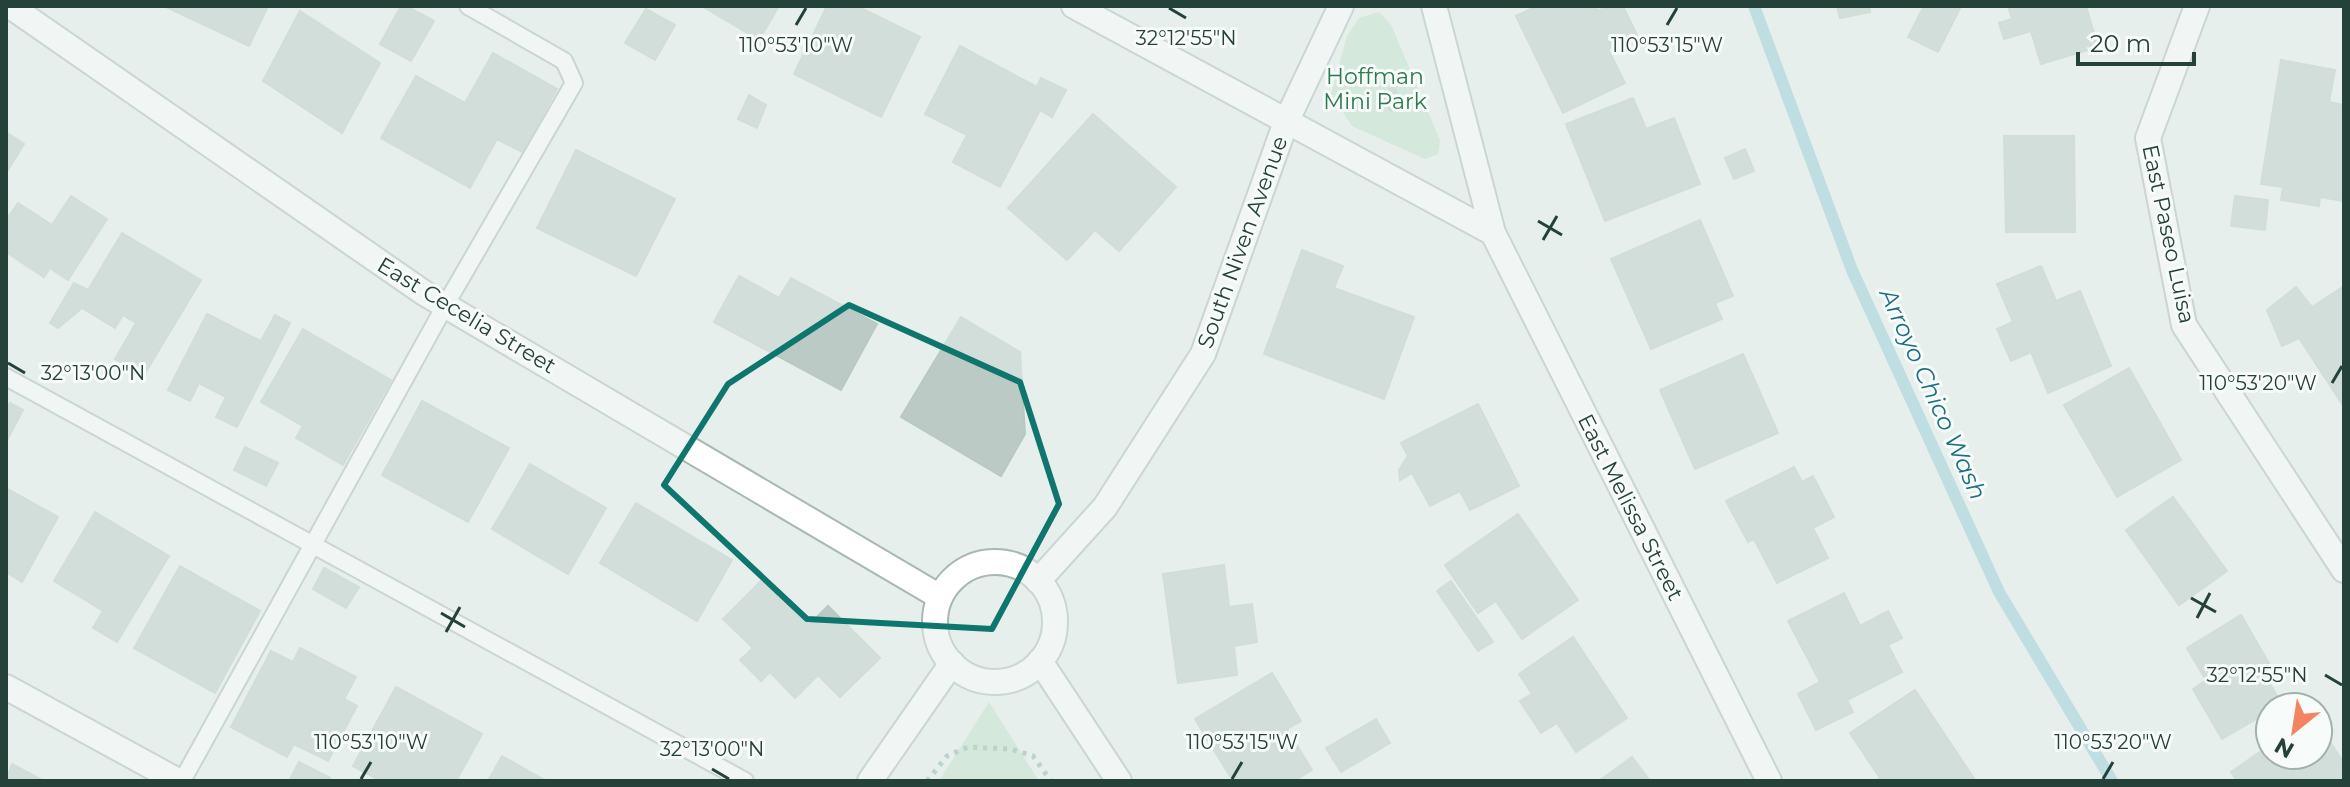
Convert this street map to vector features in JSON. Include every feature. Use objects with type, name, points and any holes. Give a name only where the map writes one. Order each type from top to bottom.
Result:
[{"type":"street","name":"East Cecelia Street","points":[[10,6],[398,275],[940,597]]},
{"type":"street","points":[[1074,6],[1493,233]]},
{"type":"street","name":"South Niven Avenue","points":[[1038,581],[1105,507],[1203,354],[1286,122],[1341,6]]},
{"type":"street","name":"East Melissa Street","points":[[1434,6],[1493,233],[1769,781]]},
{"type":"street","name":"East Paseo Luisa","points":[[2197,6],[2148,138],[2184,325],[2344,570]]},
{"type":"street","points":[[994,562],[1013,565],[1030,573],[1038,581],[1052,603],[1055,621],[1052,641],[1040,661],[1030,671],[1014,679],[995,682],[976,679],[959,671],[942,649],[934,622],[945,587],[959,573],[975,565],[994,562]]},
{"type":"street","points":[[1040,661],[1119,781]]},
{"type":"street","points":[[870,781],[952,663]]},
{"type":"street","points":[[6,687],[180,781]]},
{"type":"lane","points":[[180,781],[446,304],[574,83],[564,61],[468,6]]},
{"type":"lane","points":[[6,377],[745,781]]},
{"type":"path","points":[[927,781],[947,756],[968,747],[1011,749],[1033,756],[1051,781]]},
{"type":"highlighted area","points":[[849,305],[1020,382],[1059,504],[992,629],[807,619],[664,485],[728,384]]},
{"type":"green space","name":"Hoffman Mini Park","points":[[1379,12],[1391,25],[1440,140],[1438,154],[1425,159],[1352,126],[1331,94],[1347,36],[1359,18]]},
{"type":"green space","points":[[989,702],[1039,781],[939,781]]},
{"type":"building","points":[[164,6],[268,6],[249,46]]},
{"type":"building","points":[[401,6],[434,21],[411,61],[380,44]]},
{"type":"building","points":[[702,6],[779,6],[759,40]]},
{"type":"building","points":[[827,6],[857,6],[920,37],[881,117],[794,74]]},
{"type":"building","points":[[1537,6],[1595,6],[1597,10],[1623,6],[1637,35],[1608,49],[1625,83],[1563,113],[1516,16]]},
{"type":"building","points":[[1837,6],[1869,6],[1870,12],[1840,18]]},
{"type":"building","points":[[1924,6],[1961,6],[1938,52],[1908,37]]},
{"type":"building","points":[[2008,6],[2086,6],[2098,47],[2041,64],[2031,31],[2004,39],[1999,23],[2012,19]]},
{"type":"building","points":[[646,9],[675,25],[655,60],[625,43]]},
{"type":"building","points":[[300,11],[380,63],[342,133],[263,81]]},
{"type":"building","points":[[960,46],[1037,87],[1041,78],[1066,90],[1052,117],[1040,110],[1000,187],[953,162],[967,135],[925,114]]},
{"type":"building","points":[[493,53],[557,89],[522,152],[497,139],[470,188],[381,138],[416,76],[465,103]]},
{"type":"building","points":[[2281,60],[2335,70],[2329,102],[2344,105],[2344,201],[2320,197],[2319,206],[2281,200],[2283,187],[2261,184]]},
{"type":"building","points":[[1393,86],[1403,102],[1391,111],[1381,97]]},
{"type":"building","points":[[749,95],[766,105],[757,128],[738,119]]},
{"type":"building","points":[[1633,98],[1646,129],[1674,118],[1700,184],[1605,221],[1566,124]]},
{"type":"building","points":[[1093,114],[1176,187],[1119,251],[1095,230],[1067,260],[1008,208]]},
{"type":"building","points":[[6,132],[24,144],[6,173]]},
{"type":"building","points":[[2004,136],[2074,136],[2075,232],[2006,232]]},
{"type":"building","points":[[1745,149],[1754,171],[1734,179],[1725,158]]},
{"type":"building","points":[[576,150],[675,199],[636,276],[537,228]]},
{"type":"building","points":[[71,196],[107,219],[68,280],[50,268],[44,277],[6,252],[6,220],[18,203],[52,225]]},
{"type":"building","points":[[2235,196],[2268,200],[2265,230],[2231,226]]},
{"type":"building","points":[[1700,220],[1733,296],[1715,303],[1722,319],[1651,349],[1611,259]]},
{"type":"building","points":[[122,233],[201,280],[144,375],[115,359],[136,323],[123,315],[115,328],[82,308],[58,328],[50,323],[74,283],[88,290]]},
{"type":"building","points":[[1302,250],[1343,266],[1334,288],[1414,317],[1384,399],[1264,354]]},
{"type":"building","points":[[2041,266],[2056,301],[2080,291],[2111,366],[2048,393],[2031,352],[2011,361],[1997,329],[2013,322],[1997,284]]},
{"type":"building","points":[[739,276],[779,298],[791,278],[877,324],[841,390],[714,322]]},
{"type":"building","points":[[2344,286],[2344,407],[2299,338],[2282,346],[2267,310],[2296,287],[2312,307]]},
{"type":"building","points":[[207,314],[261,341],[275,315],[290,323],[237,427],[216,417],[226,397],[199,383],[190,401],[168,390]]},
{"type":"building","points":[[961,317],[1020,352],[1025,434],[1001,476],[901,417]]},
{"type":"building","points":[[303,329],[391,380],[343,465],[296,438],[303,426],[261,402]]},
{"type":"building","points":[[1743,354],[1778,433],[1695,469],[1660,390]]},
{"type":"building","points":[[2129,368],[2181,460],[2117,497],[2064,405]]},
{"type":"building","points":[[422,401],[509,448],[468,522],[382,475]]},
{"type":"building","points":[[10,403],[23,410],[6,442],[6,410]]},
{"type":"building","points":[[1478,404],[1519,486],[1470,510],[1460,491],[1430,506],[1412,473],[1400,480],[1399,470],[1408,456],[1401,443]]},
{"type":"building","points":[[245,447],[278,463],[266,486],[234,470]]},
{"type":"building","points":[[530,464],[606,508],[568,574],[492,529]]},
{"type":"building","points":[[1794,467],[1802,482],[1813,476],[1834,517],[1813,528],[1828,558],[1777,583],[1754,539],[1748,542],[1726,501]]},
{"type":"building","points":[[6,488],[58,517],[22,582],[6,572]]},
{"type":"building","points":[[2173,497],[2227,571],[2179,605],[2126,530]]},
{"type":"building","points":[[636,503],[732,560],[697,621],[600,563]]},
{"type":"building","points":[[95,512],[169,556],[117,642],[93,628],[103,611],[54,581]]},
{"type":"building","points":[[1518,514],[1578,600],[1522,639],[1496,601],[1478,613],[1445,565]]},
{"type":"building","points":[[1224,565],[1229,607],[1252,604],[1257,642],[1234,646],[1237,675],[1178,683],[1163,574]]},
{"type":"building","points":[[180,566],[260,611],[215,693],[134,648]]},
{"type":"building","points":[[324,568],[359,587],[346,608],[313,589]]},
{"type":"building","points":[[763,579],[809,625],[828,606],[880,658],[840,697],[818,675],[795,698],[770,672],[761,681],[740,660],[753,648],[723,619]]},
{"type":"building","points":[[1451,581],[1493,642],[1478,651],[1437,591]]},
{"type":"building","points":[[1844,593],[1860,626],[1888,611],[1902,638],[1888,645],[1902,672],[1847,700],[1853,712],[1816,730],[1798,694],[1820,682],[1788,621]]},
{"type":"building","points":[[2241,615],[2278,679],[2270,684],[2274,691],[2254,691],[2254,720],[2222,739],[2193,689],[2206,680],[2187,648]]},
{"type":"building","points":[[1573,637],[1627,718],[1576,752],[1557,723],[1541,733],[1520,701],[1532,694],[1519,674]]},
{"type":"building","points":[[300,648],[356,677],[344,699],[357,706],[328,761],[294,744],[287,757],[231,727],[271,651],[293,662]]},
{"type":"building","points":[[1272,673],[1301,721],[1287,729],[1312,770],[1294,781],[1233,781],[1195,719]]},
{"type":"building","points":[[396,687],[482,734],[456,781],[381,781],[353,766]]},
{"type":"building","points":[[1915,690],[1975,780],[1875,781],[1880,778],[1850,733]]},
{"type":"building","points":[[1376,719],[1390,743],[1341,772],[1326,748]]},
{"type":"building","points":[[2334,748],[2344,763],[2344,781],[2237,781],[2231,772],[2254,756],[2254,771],[2334,771]]},
{"type":"building","points":[[502,756],[546,781],[488,781]]},
{"type":"building","points":[[1632,757],[1650,781],[1599,781]]},
{"type":"building","points":[[299,762],[330,778],[328,781],[289,781]]},
{"type":"building","points":[[12,764],[42,780],[6,781]]},
{"type":"waterway","name":"Arroyo Chico Wash","points":[[1754,6],[1852,270],[1999,592],[2112,781]]}]
